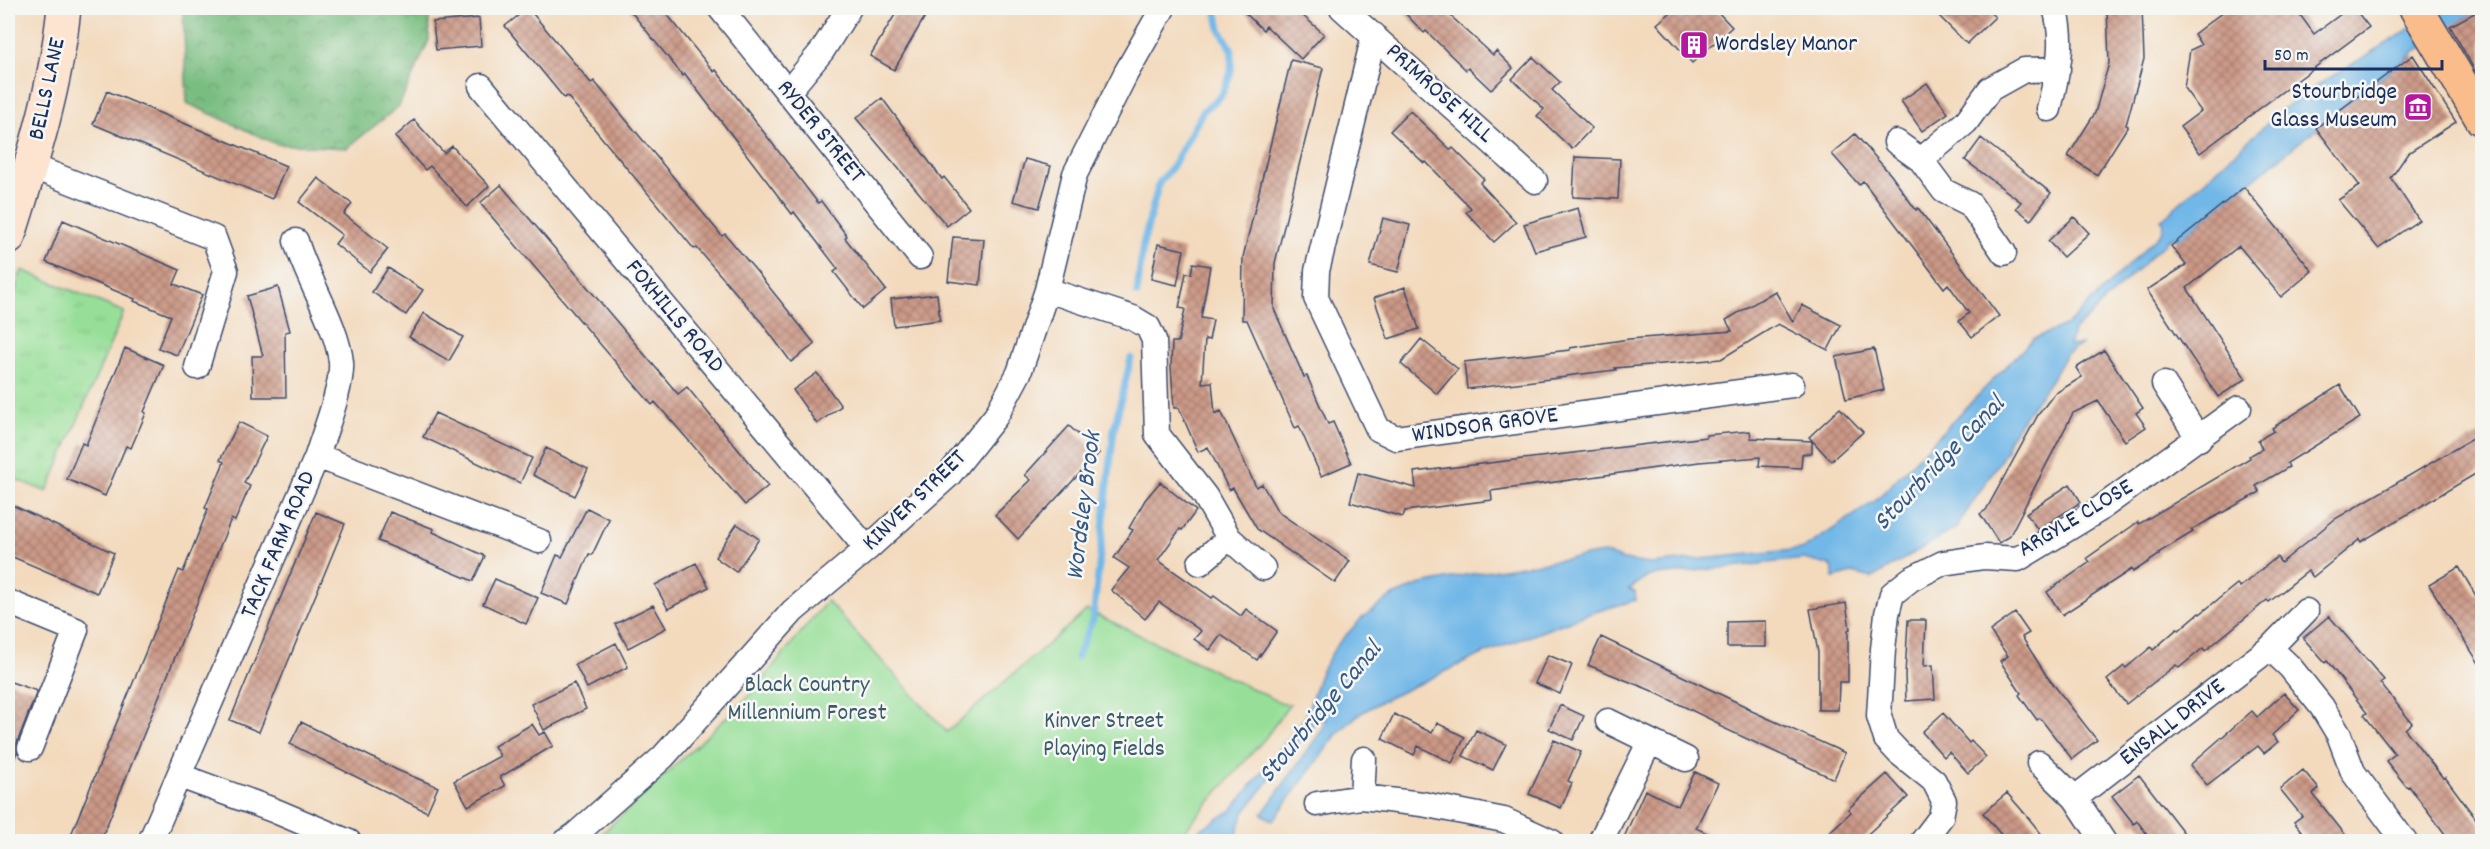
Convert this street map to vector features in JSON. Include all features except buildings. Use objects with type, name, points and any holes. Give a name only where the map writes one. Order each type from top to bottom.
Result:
[{"type":"highway","points":[[2416,8],[2482,119]]},
{"type":"street","name":"BELLS LANE","points":[[8,238],[31,166],[59,54],[64,8]]},
{"type":"street","name":"RYDER STREET","points":[[720,8],[920,257]]},
{"type":"street","points":[[788,92],[822,51],[849,8]]},
{"type":"street","name":"KINVER STREET","points":[[565,842],[575,836],[663,757],[793,611],[867,549],[949,475],[996,416],[1019,373],[1047,290],[1076,174],[1126,73],[1163,8]]},
{"type":"street","name":"PRIMROSE HILL","points":[[1342,8],[1535,181]]},
{"type":"street","points":[[2049,108],[2062,41],[2055,8]]},
{"type":"street","name":"WINDSOR GROVE","points":[[1374,35],[1317,271],[1316,298],[1378,429],[1396,438],[1792,385]]},
{"type":"street","points":[[1921,160],[1966,122],[1990,89],[2024,70],[2058,69]]},
{"type":"street","points":[[1974,78],[2013,76]]},
{"type":"street","name":"FOXHILLS ROAD","points":[[481,86],[867,549]]},
{"type":"street","points":[[1896,142],[1921,160],[1944,191],[1970,204],[2004,253]]},
{"type":"street","points":[[31,166],[214,238],[226,271],[196,367]]},
{"type":"street","name":"TACK FARM ROAD","points":[[150,842],[316,456],[334,405],[341,363],[330,326],[300,258],[296,241]]},
{"type":"street","points":[[1047,290],[1133,318],[1148,327],[1154,340],[1157,434],[1205,496],[1229,538],[1263,568]]},
{"type":"street","points":[[2164,384],[2199,439]]},
{"type":"street","name":"ARGYLE CLOSE","points":[[1922,842],[1941,817],[1944,801],[1934,781],[1899,753],[1886,739],[1879,716],[1884,637],[1892,594],[1911,579],[1943,562],[1984,557],[2018,559],[2097,511],[2239,408]]},
{"type":"street","points":[[316,456],[539,541]]},
{"type":"street","points":[[1200,563],[1229,538]]},
{"type":"street","points":[[8,602],[76,630],[30,748]]},
{"type":"street","name":"ENSALL DRIVE","points":[[2075,798],[2270,648],[2306,611]]},
{"type":"street","points":[[2270,648],[2290,667],[2322,708],[2339,735],[2354,772],[2404,842]]},
{"type":"street","points":[[1608,721],[1686,759]]},
{"type":"street","points":[[1600,842],[1649,742]]},
{"type":"street","points":[[1362,797],[1364,759]]},
{"type":"street","points":[[2039,763],[2075,798],[2104,842]]},
{"type":"street","points":[[180,776],[273,810],[349,842]]},
{"type":"street","points":[[1317,804],[1362,797],[1422,804],[1504,820],[1552,842]]},
{"type":"green space","points":[[183,8],[429,8],[429,40],[399,106],[347,148],[276,144],[187,103]]},
{"type":"green space","points":[[22,270],[124,312],[47,492],[8,476],[8,311]]},
{"type":"green space","name":"Kinver Street Playing Fields","points":[[827,601],[947,732],[1087,610],[1284,704],[1290,704],[1266,737],[1175,841],[594,841],[746,699]]},
{"type":"water","name":"Stourbridge Canal","points":[[2439,8],[2482,9],[2436,37],[2392,70],[2178,241],[2174,237],[2167,241],[2073,332],[2069,346],[2083,344],[2066,354],[2051,380],[2008,440],[2007,450],[1956,528],[1872,578],[1852,573],[1834,578],[1832,566],[1804,559],[1649,576],[1629,589],[1635,592],[1636,600],[1585,615],[1483,654],[1380,702],[1358,715],[1337,734],[1273,821],[1262,814],[1322,730],[1326,719],[1314,723],[1243,814],[1235,841],[1188,842],[1196,832],[1232,810],[1306,716],[1320,674],[1336,646],[1361,619],[1389,598],[1418,585],[1465,575],[1604,553],[1624,560],[1650,564],[1803,549],[1875,501],[2033,339],[2067,325],[2162,232],[2164,224],[2161,220],[2283,109]]},
{"type":"waterway","name":"Wordsley Brook","points":[[1137,293],[1143,244],[1159,183],[1173,166],[1203,111],[1221,96],[1231,73],[1232,50],[1220,29],[1216,8]]},
{"type":"waterway","name":"Wordsley Brook","points":[[1077,657],[1093,619],[1114,429],[1131,358]]},
{"type":"place","name":"Wordsley Manor","points":[[1694,45]]},
{"type":"place","name":"Stourbridge Glass Museum","points":[[2418,107]]},
{"type":"park label","name":"Black Country Millennium Forest","points":[[807,700]]}]
